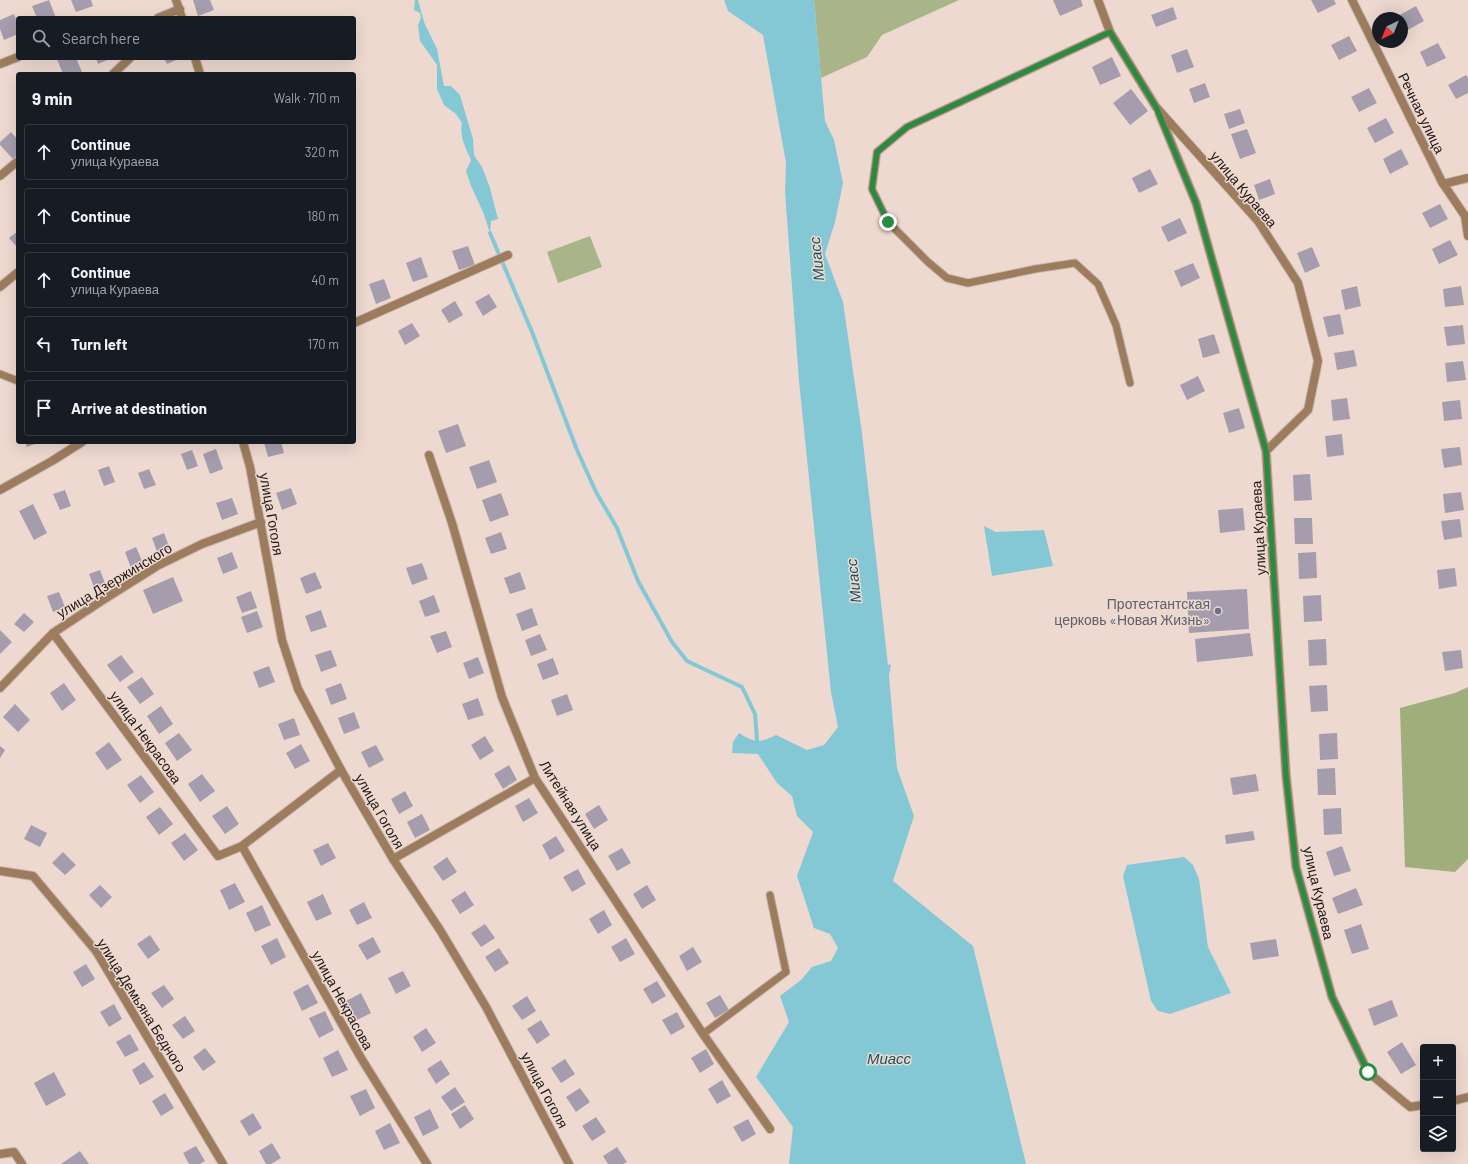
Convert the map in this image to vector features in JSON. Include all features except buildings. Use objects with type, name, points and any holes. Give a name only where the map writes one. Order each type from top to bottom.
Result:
[{"type":"street","points":[[176,0],[182,16]]},
{"type":"street","name":"улица Кураева","points":[[1098,0],[1110,32],[1156,107],[1258,221],[1298,283],[1318,361],[1308,410],[1266,451],[1286,776],[1296,867],[1332,997],[1368,1072],[1410,1107],[1420,1105]]},
{"type":"street","name":"Речная улица","points":[[1352,0],[1443,184],[1465,216],[1468,236]]},
{"type":"street","points":[[163,16],[180,9]]},
{"type":"street","points":[[0,64],[16,59]]},
{"type":"street","points":[[115,72],[128,60]]},
{"type":"street","points":[[196,60],[199,72]]},
{"type":"street","points":[[1156,107],[1196,203],[1266,451]]},
{"type":"street","points":[[0,176],[16,164]]},
{"type":"street","points":[[1443,184],[1468,178]]},
{"type":"street","points":[[356,322],[508,255]]},
{"type":"street","points":[[0,287],[16,274]]},
{"type":"street","points":[[0,490],[79,444]]},
{"type":"street","name":"улица Гоголя","points":[[244,444],[250,466],[261,522],[282,640],[298,689],[341,770],[393,859],[440,930],[486,1007],[569,1164]]},
{"type":"street","name":"Литейная улица","points":[[429,455],[452,523],[502,697],[535,778],[704,1034],[770,1129]]},
{"type":"street","name":"улица Дзержинского","points":[[0,688],[54,633],[103,600],[157,566],[202,544],[261,522]]},
{"type":"street","name":"улица Некрасова","points":[[54,633],[218,856],[242,846],[361,1058],[427,1164]]},
{"type":"street","points":[[242,846],[341,770]]},
{"type":"street","points":[[393,859],[535,778]]},
{"type":"street","name":"улица Демьяна Бедного","points":[[0,871],[33,876],[96,951],[223,1164]]},
{"type":"street","points":[[1456,1100],[1468,1097]]},
{"type":"street","points":[[0,1154],[14,1152],[22,1164]]},
{"type":"lane","points":[[1110,32],[907,127],[877,152],[872,189],[888,222],[928,262],[948,278],[968,283],[1034,269],[1075,263],[1098,284],[1116,325],[1130,383]]},
{"type":"lane","points":[[0,374],[16,380]]},
{"type":"lane","points":[[704,1034],[786,972],[770,895]]},
{"type":"green space","points":[[814,0],[959,0],[882,35],[867,57],[821,78]]},
{"type":"green space","points":[[590,236],[602,267],[558,283],[547,252]]},
{"type":"green space","points":[[1468,687],[1468,859],[1455,872],[1405,867],[1400,708],[1455,693]]},
{"type":"water","points":[[415,0],[418,0],[424,22],[437,49],[444,86],[451,86],[460,95],[473,139],[474,155],[482,167],[490,188],[498,219],[491,221],[490,233],[466,171],[471,160],[462,138],[462,123],[456,114],[444,105],[437,89],[437,65],[420,41],[418,25],[421,18],[420,13],[414,10]]},
{"type":"water","name":"Миасс","points":[[724,0],[814,0],[825,121],[834,140],[843,183],[835,222],[825,254],[843,302],[862,433],[888,665],[891,664],[889,676],[897,768],[914,816],[893,881],[973,946],[1026,1164],[789,1164],[793,1127],[756,1077],[789,1022],[780,996],[801,980],[812,967],[831,961],[838,948],[830,934],[814,928],[797,876],[813,832],[797,816],[792,796],[777,783],[758,754],[732,753],[733,742],[739,733],[749,739],[757,741],[761,741],[776,735],[807,750],[824,745],[838,727],[831,692],[799,381],[785,192],[786,163],[763,35],[728,11]]},
{"type":"water","points":[[984,526],[996,532],[1044,530],[1053,566],[992,576]]},
{"type":"water","points":[[1184,857],[1193,865],[1199,879],[1208,947],[1231,993],[1170,1014],[1158,1011],[1151,1001],[1123,876],[1127,865]]},
{"type":"waterway","points":[[490,233],[532,332],[577,450],[596,492],[617,528],[638,581],[672,642],[687,661],[742,687],[755,714],[757,740]]},
{"type":"place","name":"Протестантская церковь «Новая Жизнь»","points":[[1218,611]]},
{"type":"route","points":[[888,222],[872,189],[877,152],[907,127],[1110,32],[1156,107],[1196,203],[1266,451],[1286,776],[1296,867],[1332,997],[1368,1072]]}]
